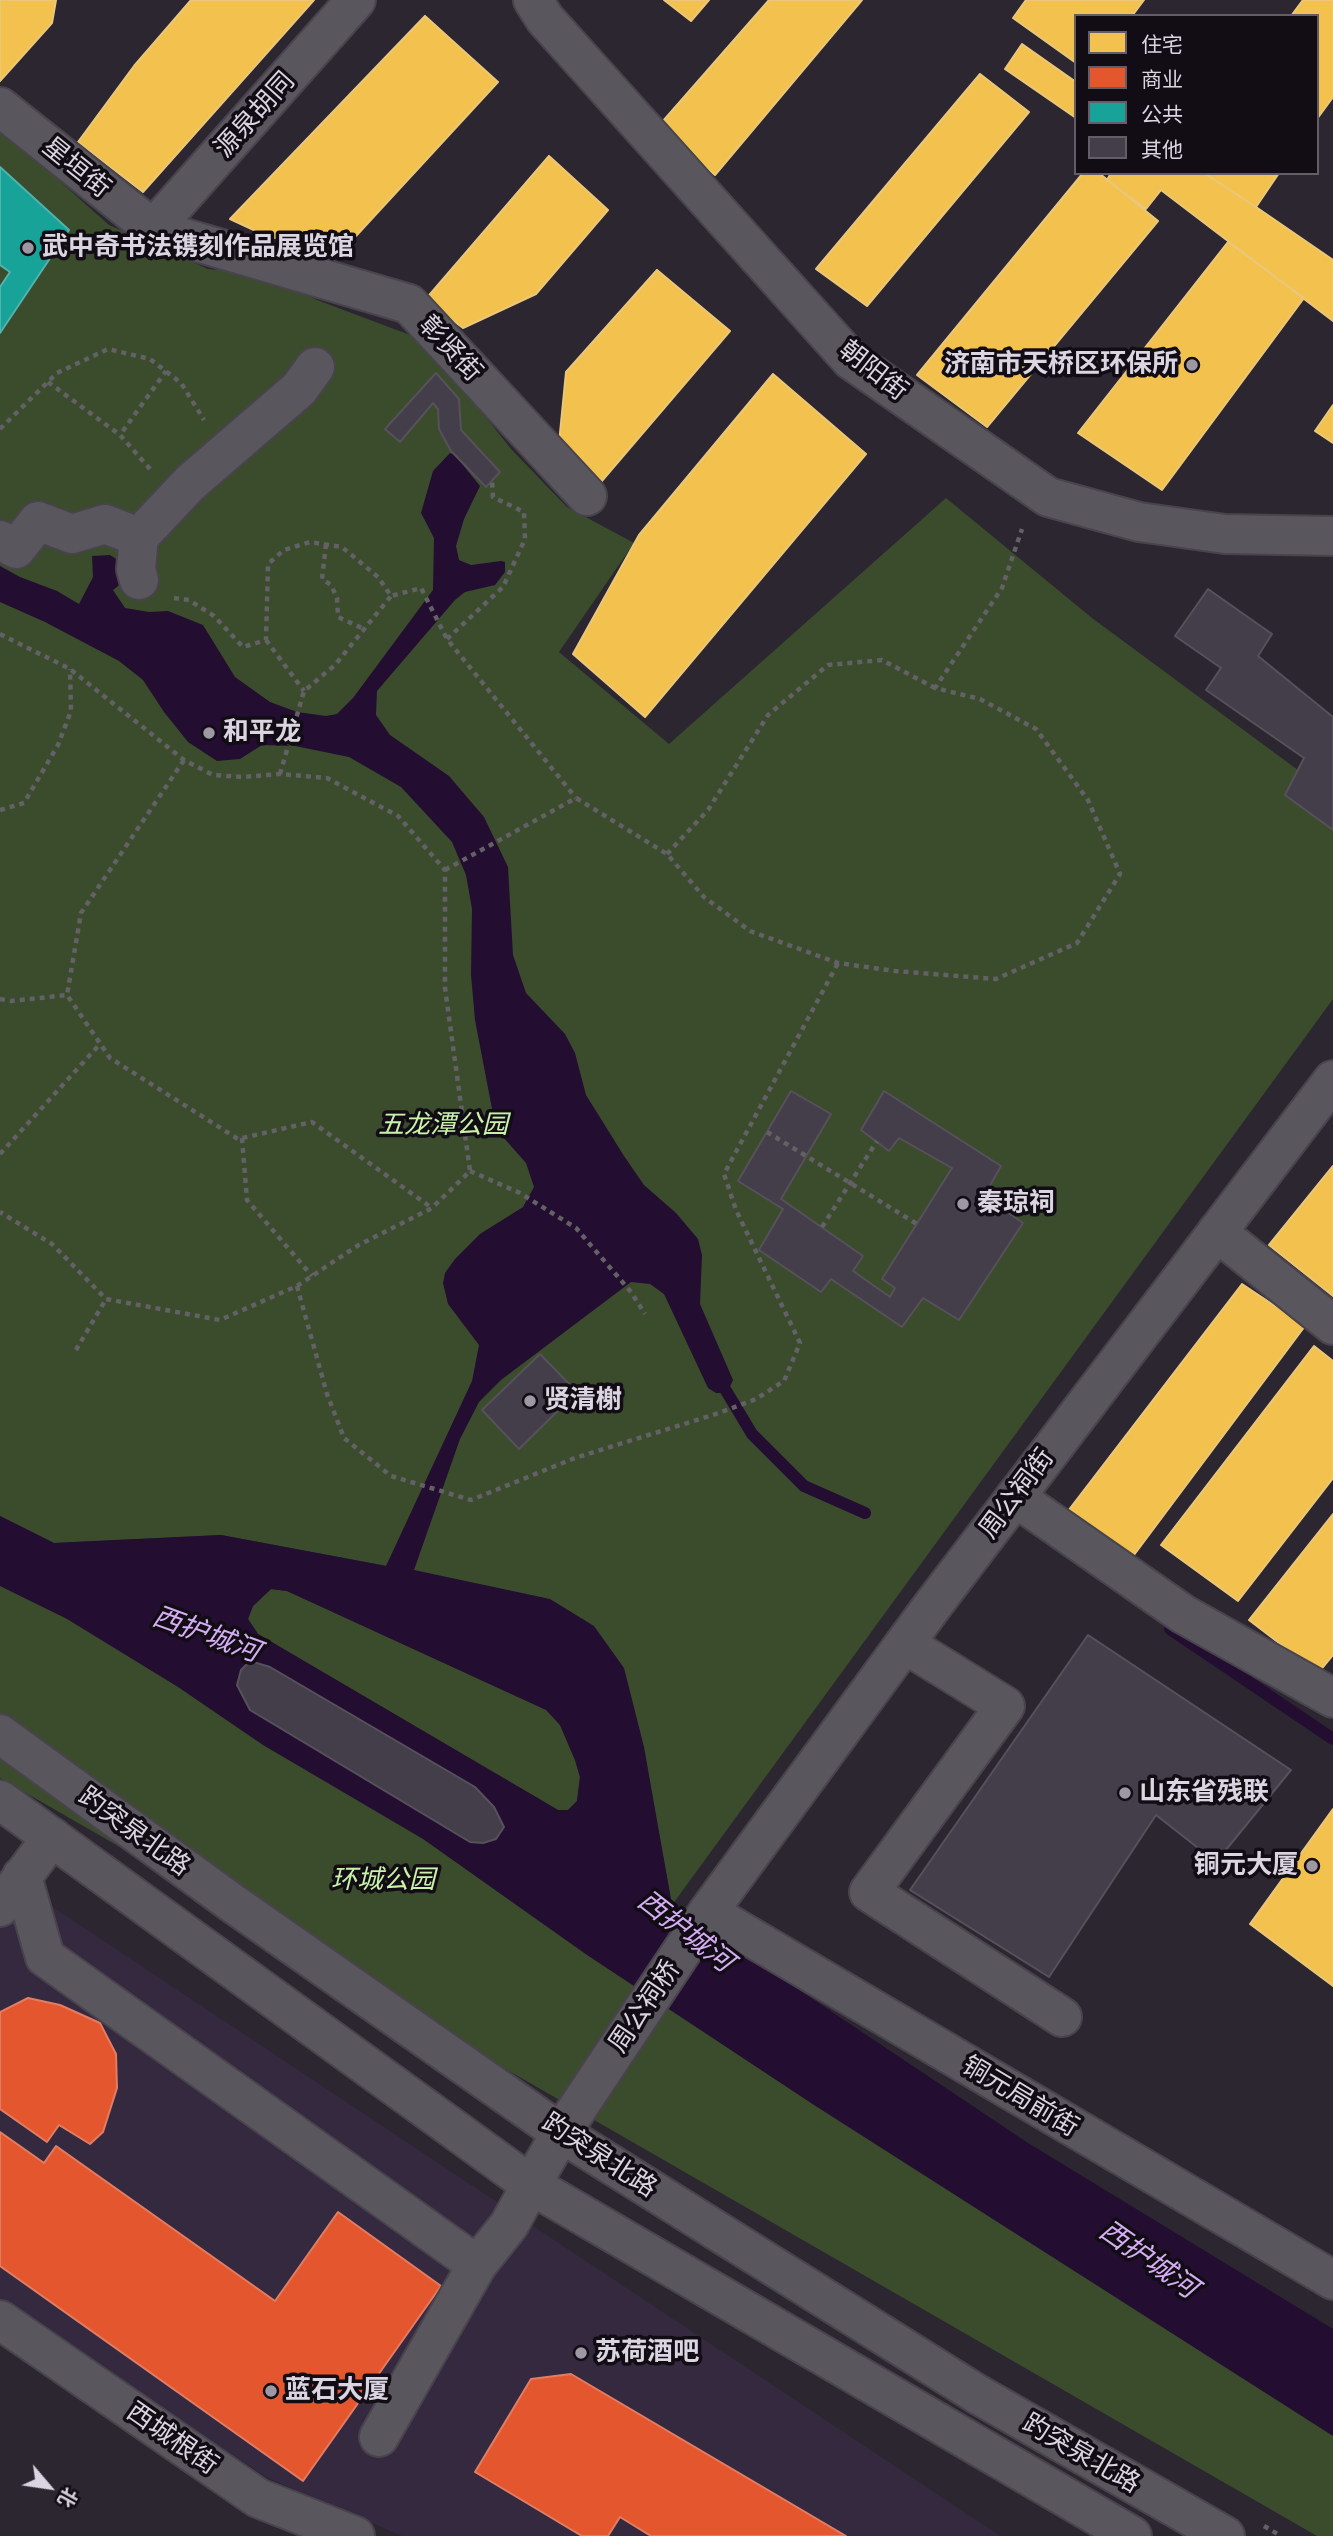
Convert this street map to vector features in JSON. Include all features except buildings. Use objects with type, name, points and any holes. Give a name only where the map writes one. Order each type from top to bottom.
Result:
[{"type":"street","name":"源泉胡同","points":[[153,229],[356,0]]},
{"type":"street","name":"朝阳街","points":[[533,0],[545,19],[851,360],[1048,497],[1139,522],[1225,534],[1333,536]]},
{"type":"street","name":"星垣街","points":[[0,107],[153,229]]},
{"type":"street","name":"彰贤街","points":[[153,229],[409,304],[587,496]]},
{"type":"street","points":[[139,580],[136,569],[139,537],[174,499],[299,389],[314,367]]},
{"type":"street","points":[[0,540],[16,549],[38,521],[72,534],[105,524],[139,537]]},
{"type":"street","name":"周公祠街","points":[[708,1912],[1015,1497],[1333,1080]]},
{"type":"street","points":[[1217,1232],[1333,1325]]},
{"type":"street","points":[[1015,1497],[1183,1614],[1333,1698]]},
{"type":"street","points":[[905,1644],[1005,1706],[869,1892],[1062,2017]]},
{"type":"street","name":"趵突泉北路","points":[[0,1734],[231,1902],[572,2118],[977,2394],[1225,2536]]},
{"type":"street","name":"趵突泉北路","points":[[0,1800],[531,2185],[1132,2536]]},
{"type":"street","points":[[0,1907],[52,1837]]},
{"type":"street","points":[[22,1876],[45,1957],[477,2265]]},
{"type":"street","name":"周公祠桥","points":[[379,2437],[477,2265],[509,2225],[572,2118],[708,1912]]},
{"type":"street","name":"铜元局前街","points":[[708,1912],[1333,2280]]},
{"type":"street","name":"西城根街","points":[[0,2320],[258,2498],[355,2536]]},
{"type":"path","points":[[0,429],[57,373],[108,349],[150,359],[181,383],[204,418],[222,455]]},
{"type":"path","points":[[120,435],[166,371]]},
{"type":"path","points":[[48,382],[120,435],[174,499]]},
{"type":"path","points":[[447,639],[503,587],[525,540],[524,512],[493,497],[492,481]]},
{"type":"path","points":[[936,688],[1002,588],[1026,517],[1048,497]]},
{"type":"path","points":[[304,691],[266,639],[268,564],[284,550],[310,541],[342,547],[378,577],[391,596]]},
{"type":"path","points":[[326,544],[322,579],[331,585],[337,598],[338,617],[364,629]]},
{"type":"path","points":[[139,580],[161,595],[189,600],[214,616],[243,647],[266,639]]},
{"type":"path","points":[[280,774],[304,691],[335,665],[391,596],[421,589],[447,639],[576,798],[667,854],[704,897],[750,931],[838,963],[895,971],[996,979],[1077,943],[1119,874],[1088,800],[1036,729],[980,699],[936,688],[882,660],[828,665],[768,715],[708,810],[667,854]]},
{"type":"path","points":[[0,634],[70,669],[184,760],[213,775],[242,777],[280,774],[327,778],[398,816],[445,870],[445,988],[470,1171]]},
{"type":"path","points":[[0,810],[24,803],[58,745],[71,710],[70,669]]},
{"type":"path","points":[[184,760],[80,913],[68,995],[110,1058],[238,1139],[312,1122],[432,1208]]},
{"type":"path","points":[[445,870],[576,798]]},
{"type":"path","points":[[297,1286],[327,1394],[344,1438],[391,1476],[471,1500],[575,1458],[756,1399],[785,1381],[800,1343],[736,1210],[724,1174],[838,963]]},
{"type":"path","points":[[0,999],[11,1001],[68,995]]},
{"type":"path","points":[[0,1154],[100,1044]]},
{"type":"path","points":[[767,1132],[917,1224]]},
{"type":"path","points":[[242,1138],[247,1200],[313,1276]]},
{"type":"path","points":[[822,1227],[877,1141]]},
{"type":"path","points":[[470,1171],[520,1193],[576,1228],[632,1292],[645,1314]]},
{"type":"path","points":[[0,1212],[52,1244],[106,1299],[220,1320],[297,1286],[357,1246],[432,1208],[470,1171]]},
{"type":"path","points":[[76,1350],[106,1299]]},
{"type":"shaded area","points":[[0,1872],[1000,2536],[402,2536],[268,2478],[0,2300]]},
{"type":"green space","name":"五龙潭公园","points":[[0,128],[109,225],[208,269],[267,274],[317,300],[426,341],[511,449],[567,507],[634,543],[559,652],[669,744],[946,498],[1092,618],[1333,796],[1333,999],[672,1905],[641,1738],[414,1571],[221,1535],[54,1543],[0,1516]]},
{"type":"green space","name":"环城公园","points":[[0,1552],[1333,2341],[1333,2536],[1317,2536],[0,1778]]},
{"type":"green space","points":[[271,1589],[287,1591],[547,1710],[560,1725],[575,1760],[580,1777],[577,1801],[568,1810],[558,1810],[258,1634],[248,1619],[253,1606]]},
{"type":"water","name":"西护城河","points":[[450,453],[455,455],[480,486],[464,519],[456,546],[459,560],[471,565],[505,562],[505,572],[495,585],[465,592],[455,600],[377,691],[376,715],[390,735],[449,776],[484,817],[508,867],[513,955],[526,993],[565,1034],[575,1053],[586,1095],[644,1185],[676,1213],[698,1239],[702,1255],[700,1304],[733,1380],[727,1393],[716,1393],[708,1388],[664,1294],[650,1284],[631,1282],[501,1380],[479,1402],[460,1439],[414,1570],[550,1599],[594,1626],[624,1668],[644,1747],[672,1905],[1028,2143],[1333,2329],[1333,2436],[814,2105],[587,1955],[423,1839],[263,1745],[178,1687],[67,1619],[0,1586],[0,1516],[54,1543],[221,1535],[386,1566],[472,1381],[479,1345],[448,1304],[443,1283],[445,1273],[480,1234],[523,1207],[534,1187],[526,1163],[503,1137],[493,1114],[475,1020],[471,975],[472,909],[466,875],[452,842],[401,787],[349,757],[295,746],[262,745],[240,759],[217,761],[188,742],[143,680],[119,661],[0,602],[0,566],[57,591],[79,604],[93,577],[92,556],[110,555],[124,564],[122,583],[113,590],[125,608],[149,612],[168,611],[203,625],[235,677],[270,702],[297,712],[326,716],[337,714],[353,698],[433,590],[434,538],[421,513],[433,471]],"holes":[[[271,1589],[287,1591],[546,1710],[560,1725],[575,1760],[580,1777],[577,1801],[568,1810],[558,1810],[258,1634],[248,1619],[253,1606]]]},
{"type":"waterway","points":[[719,1379],[752,1434],[804,1486],[865,1513]]},
{"type":"waterway","points":[[1170,1629],[1333,1739]]},
{"type":"place","name":"武中奇书法镌刻作品展览馆","points":[[28,248]]},
{"type":"place","name":"济南市天桥区环保所","points":[[1192,365]]},
{"type":"place","name":"和平龙","points":[[209,733]]},
{"type":"place","name":"秦琼祠","points":[[963,1204]]},
{"type":"place","name":"贤清榭","points":[[530,1401]]},
{"type":"place","name":"山东省残联","points":[[1125,1793]]},
{"type":"place","name":"铜元大厦","points":[[1312,1866]]},
{"type":"place","name":"苏荷酒吧","points":[[581,2353]]},
{"type":"place","name":"蓝石大厦","points":[[271,2391]]}]
